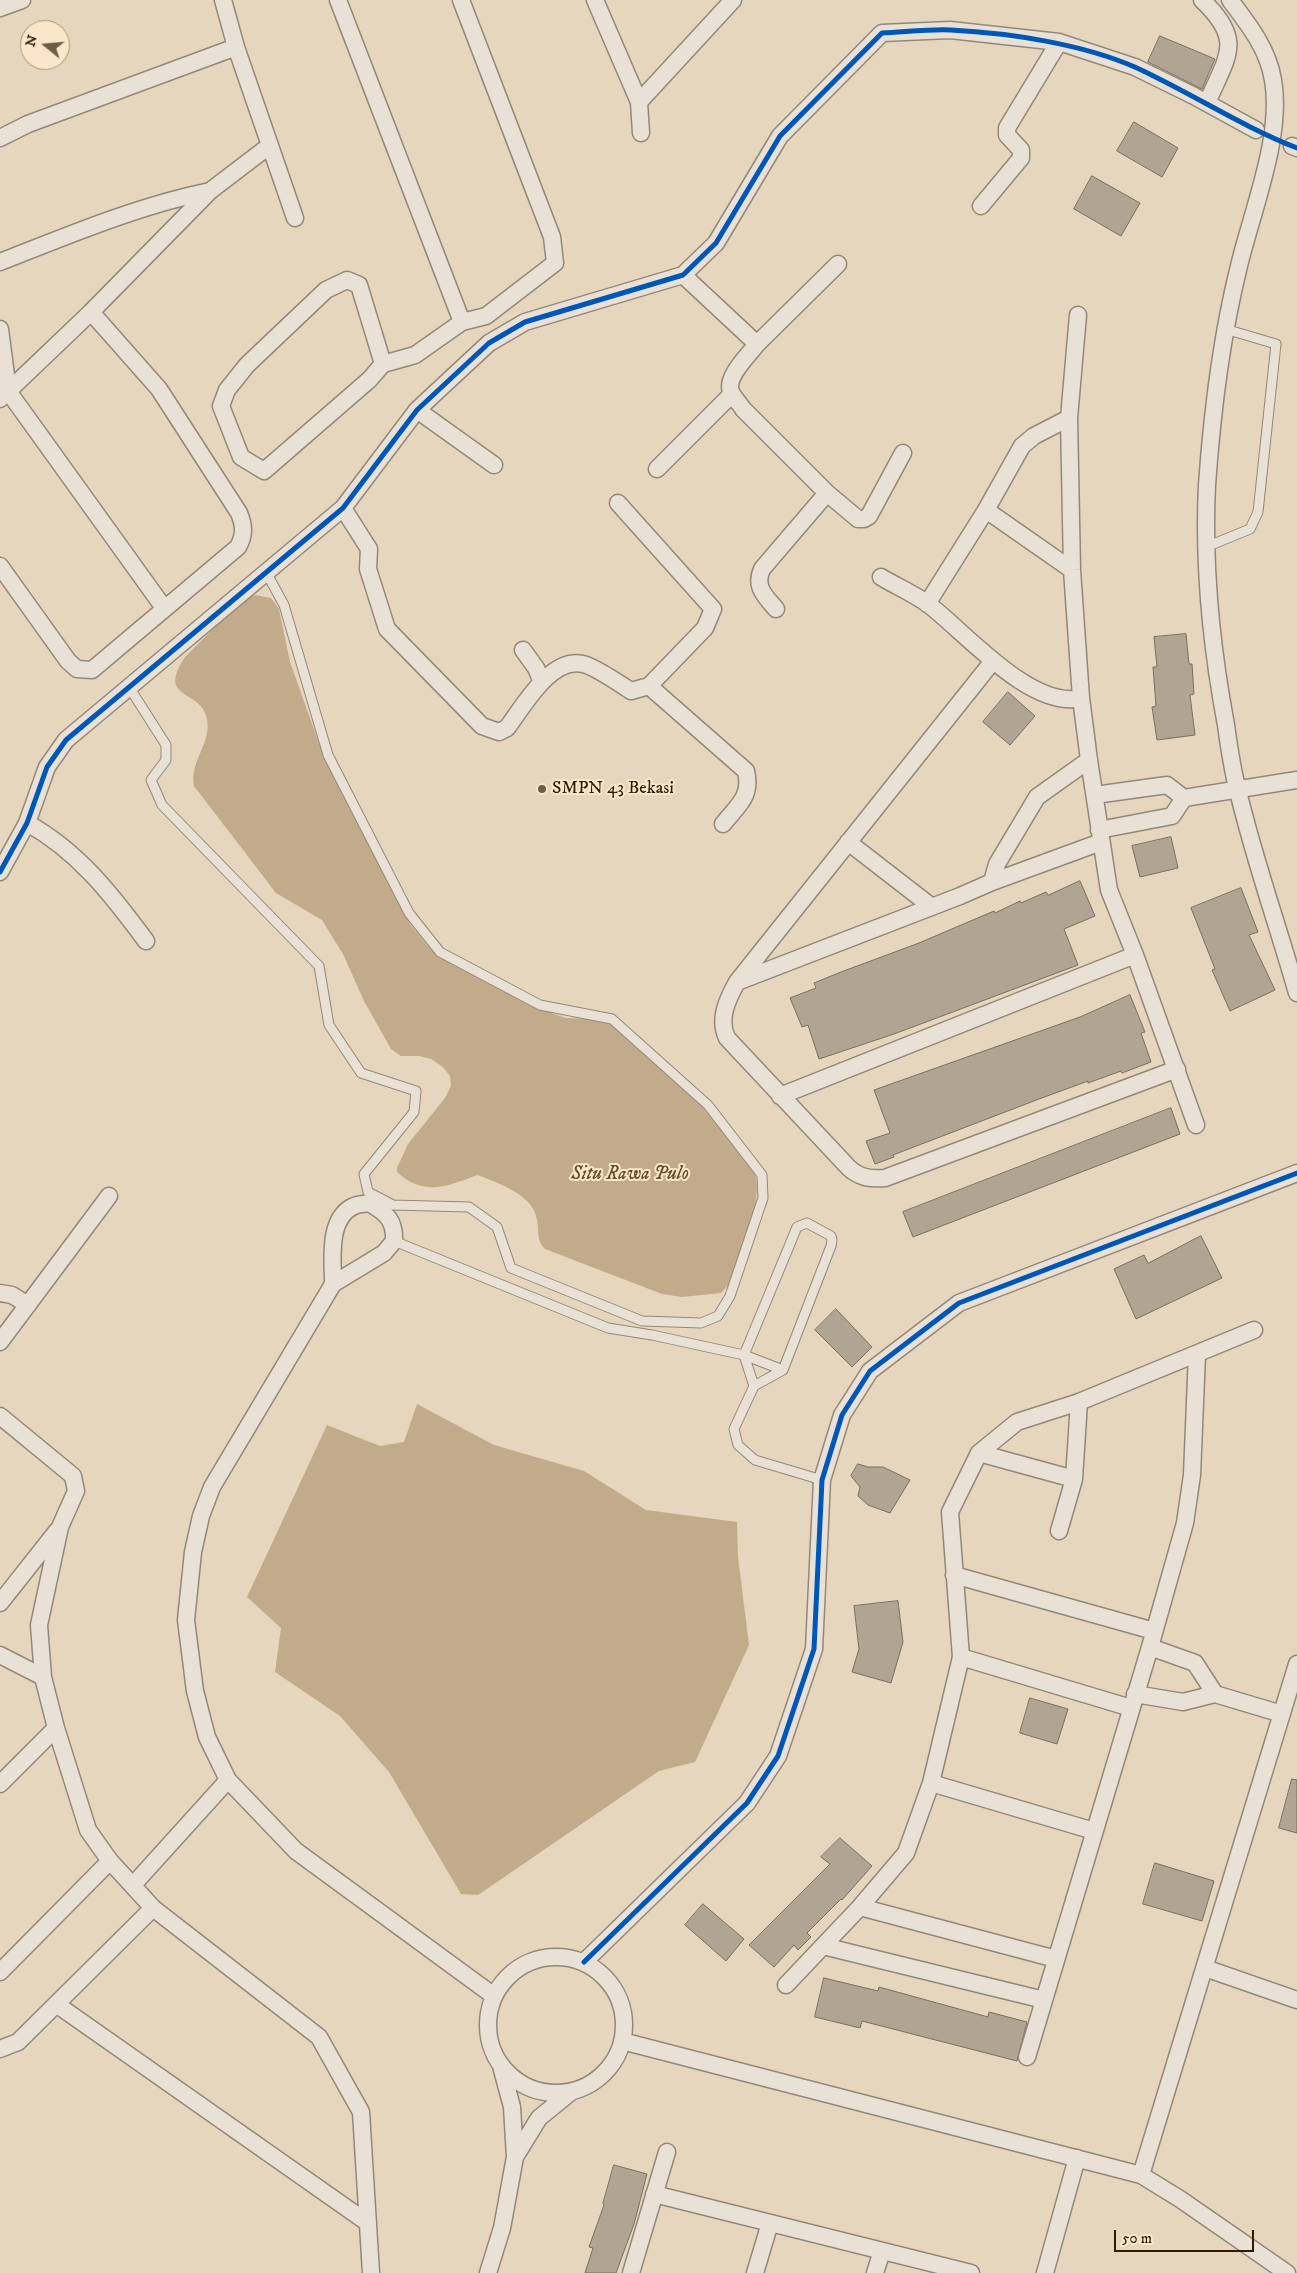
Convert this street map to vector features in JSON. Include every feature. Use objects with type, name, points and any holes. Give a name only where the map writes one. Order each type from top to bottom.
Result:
[{"type":"street","points":[[0,8],[22,0]]},
{"type":"street","points":[[338,0],[462,322]]},
{"type":"street","points":[[384,364],[359,286],[347,280],[326,290],[247,365],[226,390],[221,406],[241,457],[264,471],[369,380],[384,364],[415,355],[462,322],[486,316],[555,263],[552,237],[461,0]]},
{"type":"street","points":[[595,0],[639,102],[641,133]]},
{"type":"street","points":[[639,102],[733,0]]},
{"type":"street","points":[[1202,0],[1225,26],[1230,47],[1226,61],[1207,103]]},
{"type":"street","points":[[1230,0],[1267,53],[1273,80],[1276,112],[1265,167],[1238,267],[1225,329],[1208,483],[1206,547],[1210,632],[1238,791],[1297,993]]},
{"type":"street","points":[[226,1],[236,46],[269,146],[296,218]]},
{"type":"street","points":[[0,872],[27,823],[47,767],[66,740],[343,508],[417,410],[489,343],[524,322],[683,275],[716,244],[780,136],[882,32],[950,30],[1059,42],[1135,67],[1256,130]]},
{"type":"street","points":[[981,206],[1021,158],[1021,150],[1007,135],[1008,128],[1059,42]]},
{"type":"street","points":[[0,138],[28,124],[236,46]]},
{"type":"street","points":[[4,395],[91,312],[210,191],[269,146]]},
{"type":"street","points":[[0,262],[104,222],[184,196],[210,191]]},
{"type":"street","points":[[838,264],[756,344],[732,377],[730,387],[732,394],[743,409],[827,493],[858,518],[864,519],[869,516],[903,453]]},
{"type":"street","points":[[683,275],[756,344]]},
{"type":"street","points":[[0,566],[68,661],[73,667],[82,670],[97,668],[164,608],[238,546],[242,538],[244,525],[239,513],[159,389],[91,312]]},
{"type":"street","points":[[1078,315],[1069,418],[1072,570],[1082,698],[1100,836],[1109,890],[1135,955],[1196,1125]]},
{"type":"street","points":[[0,329],[4,395],[164,608]]},
{"type":"street","points":[[657,469],[732,394]]},
{"type":"street","points":[[417,410],[494,465]]},
{"type":"street","points":[[927,604],[1028,440],[1069,418]]},
{"type":"street","points":[[776,609],[761,591],[758,577],[762,569],[827,493]]},
{"type":"street","points":[[343,508],[369,549],[368,569],[387,629],[482,726],[499,732],[507,728],[542,682],[562,665],[583,664],[631,690],[649,686],[706,628],[713,609],[618,503]]},
{"type":"street","points":[[986,510],[1072,570]]},
{"type":"street","points":[[881,577],[927,604],[993,661],[1045,694],[1068,700],[1082,698]]},
{"type":"street","points":[[523,650],[536,668],[542,682]]},
{"type":"street","points":[[993,661],[737,982],[728,997],[722,1020],[726,1038],[854,1172],[871,1179],[885,1178],[1176,1070]]},
{"type":"street","points":[[649,686],[746,771],[749,785],[747,793],[723,824]]},
{"type":"street","points":[[992,882],[997,864],[1038,797],[1089,760]]},
{"type":"street","points":[[1095,795],[1167,785],[1184,798],[1238,791],[1297,780]]},
{"type":"street","points":[[737,982],[932,907],[1100,836],[1172,816],[1184,798]]},
{"type":"street","points":[[27,823],[49,835],[80,861],[117,902],[146,941]]},
{"type":"street","points":[[848,842],[932,907]]},
{"type":"street","points":[[780,1096],[1135,955]]},
{"type":"street","points":[[584,1962],[747,1803],[778,1756],[814,1649],[822,1480],[842,1415],[870,1372],[959,1303],[1297,1173]]},
{"type":"street","points":[[0,1342],[109,1196]]},
{"type":"street","points":[[333,1284],[384,1253],[394,1241],[393,1223],[383,1211],[369,1203],[354,1206],[342,1215],[336,1228],[333,1284],[212,1488],[201,1516],[195,1543],[186,1620],[195,1691],[207,1737],[228,1780],[296,1851],[494,1996]]},
{"type":"street","points":[[0,1293],[12,1295],[28,1305]]},
{"type":"street","points":[[786,1985],[860,1908],[906,1852],[930,1782],[960,1657],[950,1512],[979,1453],[1017,1422],[1079,1402],[1254,1330]]},
{"type":"street","points":[[1027,2057],[1150,1647],[1185,1523],[1189,1500],[1197,1354]]},
{"type":"street","points":[[1059,1530],[1074,1480],[1079,1402]]},
{"type":"street","points":[[0,1416],[73,1476],[76,1491],[60,1527],[39,1624],[43,1677],[56,1728],[88,1830],[110,1861],[153,1908],[318,2037],[361,2112],[371,2273]]},
{"type":"street","points":[[979,1453],[1074,1480]]},
{"type":"street","points":[[0,1603],[60,1527]]},
{"type":"street","points":[[954,1575],[1154,1631]]},
{"type":"street","points":[[1150,1647],[1195,1663],[1215,1694]]},
{"type":"street","points":[[0,1655],[43,1677]]},
{"type":"street","points":[[960,1657],[1133,1701],[1183,1702],[1215,1694],[1282,1714]]},
{"type":"street","points":[[1141,2176],[1297,1664]]},
{"type":"street","points":[[0,1784],[56,1728]]},
{"type":"street","points":[[133,1885],[228,1780]]},
{"type":"street","points":[[930,1782],[1094,1831]]},
{"type":"street","points":[[0,1972],[110,1861]]},
{"type":"street","points":[[0,2049],[18,2042],[153,1908]]},
{"type":"street","points":[[860,1908],[1056,1959]]},
{"type":"street","points":[[823,1946],[1044,2000]]},
{"type":"street","points":[[488,2273],[502,2228],[515,2156],[512,2107],[501,2066],[490,2044],[488,2020],[494,1996],[506,1978],[522,1965],[542,1958],[564,1956],[584,1962],[600,1972],[613,1986],[621,2003],[624,2022],[622,2041],[612,2064],[594,2082],[571,2092],[539,2118],[515,2156]]},
{"type":"street","points":[[1204,1968],[1297,2000]]},
{"type":"street","points":[[56,2004],[368,2223]]},
{"type":"street","points":[[622,2041],[1141,2176],[1180,2199],[1287,2273]]},
{"type":"street","points":[[501,2066],[520,2083],[545,2093],[571,2092]]},
{"type":"street","points":[[631,2273],[667,2152]]},
{"type":"street","points":[[1045,2273],[1077,2158]]},
{"type":"street","points":[[654,2194],[971,2273]]},
{"type":"street","points":[[755,2273],[770,2223]]},
{"type":"street","points":[[875,2273],[882,2251]]},
{"type":"lane","points":[[1206,547],[1250,529],[1258,512],[1276,344],[1225,329]]},
{"type":"lane","points":[[129,686],[166,745],[166,760],[151,780],[162,805],[320,966],[329,1025],[361,1073],[416,1091],[414,1112],[364,1174],[368,1192],[393,1205],[469,1206],[497,1227],[511,1268],[642,1321],[701,1323],[718,1316],[730,1296],[763,1198],[762,1175],[708,1105],[612,1018],[540,1005],[440,952],[430,941],[409,913],[328,755],[284,605],[266,572]]},
{"type":"lane","points":[[754,1386],[744,1355],[797,1227],[807,1223],[828,1234],[832,1240],[783,1370],[754,1386],[734,1429],[738,1445],[755,1460],[822,1480]]},
{"type":"lane","points":[[394,1241],[608,1328],[652,1335],[744,1355],[783,1370]]},
{"type":"water","name":"Situ Rawa Pulo","points":[[255,595],[271,598],[279,609],[290,662],[321,749],[410,924],[427,945],[438,953],[554,1014],[566,1018],[598,1019],[611,1022],[640,1046],[705,1109],[753,1168],[757,1194],[750,1226],[729,1284],[721,1293],[682,1297],[662,1294],[545,1249],[539,1238],[533,1208],[527,1201],[503,1185],[477,1175],[456,1183],[426,1187],[407,1180],[397,1172],[408,1144],[445,1098],[451,1086],[450,1076],[443,1067],[431,1059],[419,1056],[401,1056],[391,1049],[364,1001],[343,954],[322,920],[276,893],[194,786],[193,776],[195,767],[207,734],[208,725],[202,707],[177,687],[175,680],[185,657],[238,604]]},
{"type":"water","points":[[417,1404],[494,1445],[584,1471],[646,1510],[737,1522],[738,1557],[749,1645],[695,1762],[659,1771],[478,1895],[461,1894],[389,1772],[340,1716],[275,1672],[281,1628],[247,1597],[327,1425],[380,1446],[404,1442]]},
{"type":"building","points":[[1160,36],[1215,59],[1202,89],[1148,62]]},
{"type":"building","points":[[1134,122],[1178,148],[1162,177],[1117,151]]},
{"type":"building","points":[[1092,176],[1140,203],[1121,236],[1074,209]]},
{"type":"building","points":[[1186,634],[1189,664],[1192,664],[1194,694],[1190,695],[1195,735],[1157,740],[1152,707],[1156,706],[1153,667],[1157,667],[1154,637]]},
{"type":"building","points":[[1008,692],[1035,716],[1010,745],[983,722]]},
{"type":"building","points":[[1171,837],[1178,868],[1140,877],[1132,846]]},
{"type":"building","points":[[1080,881],[1095,916],[1064,929],[1078,965],[894,1034],[819,1059],[808,1025],[802,1027],[790,998],[816,988],[814,983],[841,972],[919,943],[994,911],[995,913],[1020,901],[1021,903],[1046,892],[1048,895]]},
{"type":"building","points":[[1241,888],[1258,932],[1249,935],[1275,990],[1230,1011],[1212,970],[1215,969],[1191,908]]},
{"type":"building","points":[[1130,995],[1145,1032],[1141,1033],[1151,1062],[1122,1073],[1121,1071],[1088,1083],[1088,1081],[1039,1099],[893,1155],[894,1157],[875,1164],[866,1141],[890,1133],[874,1090],[1080,1017]]},
{"type":"building","points":[[1171,1108],[1180,1134],[913,1237],[903,1212]]},
{"type":"building","points":[[1201,1236],[1222,1278],[1136,1319],[1114,1269],[1144,1255],[1148,1263]]},
{"type":"building","points":[[836,1309],[872,1347],[852,1367],[815,1330]]},
{"type":"building","points":[[858,1464],[868,1467],[883,1467],[910,1480],[890,1513],[868,1505],[858,1496],[860,1487],[851,1476]]},
{"type":"building","points":[[898,1601],[903,1642],[891,1683],[852,1672],[859,1649],[854,1606]]},
{"type":"building","points":[[1030,1698],[1068,1709],[1057,1744],[1020,1733]]},
{"type":"building","points":[[1292,1779],[1297,1780],[1297,1833],[1279,1828]]},
{"type":"building","points":[[840,1838],[872,1866],[842,1900],[807,1933],[811,1937],[798,1950],[794,1945],[774,1967],[749,1945],[830,1864],[821,1857]]},
{"type":"building","points":[[1155,1863],[1214,1881],[1202,1921],[1143,1904]]},
{"type":"building","points":[[703,1904],[744,1939],[726,1961],[685,1925]]},
{"type":"building","points":[[824,1978],[878,1991],[879,1987],[988,2017],[989,2012],[1027,2022],[1017,2061],[862,2021],[860,2028],[815,2017]]},
{"type":"building","points":[[614,2165],[647,2174],[634,2224],[616,2273],[585,2273],[593,2248],[589,2247],[604,2205]]},
{"type":"cycle path","points":[[0,872],[27,823],[47,767],[66,740],[343,508],[417,410],[489,343],[525,322],[683,275],[716,243],[780,136],[882,33],[951,30],[997,34],[1046,41],[1093,52],[1137,68],[1236,120],[1297,148]]},
{"type":"cycle path","points":[[584,1962],[747,1803],[778,1756],[814,1649],[822,1480],[842,1415],[870,1371],[959,1303],[1297,1173]]},
{"type":"place","name":"SMPN 43 Bekasi","points":[[542,789]]}]
